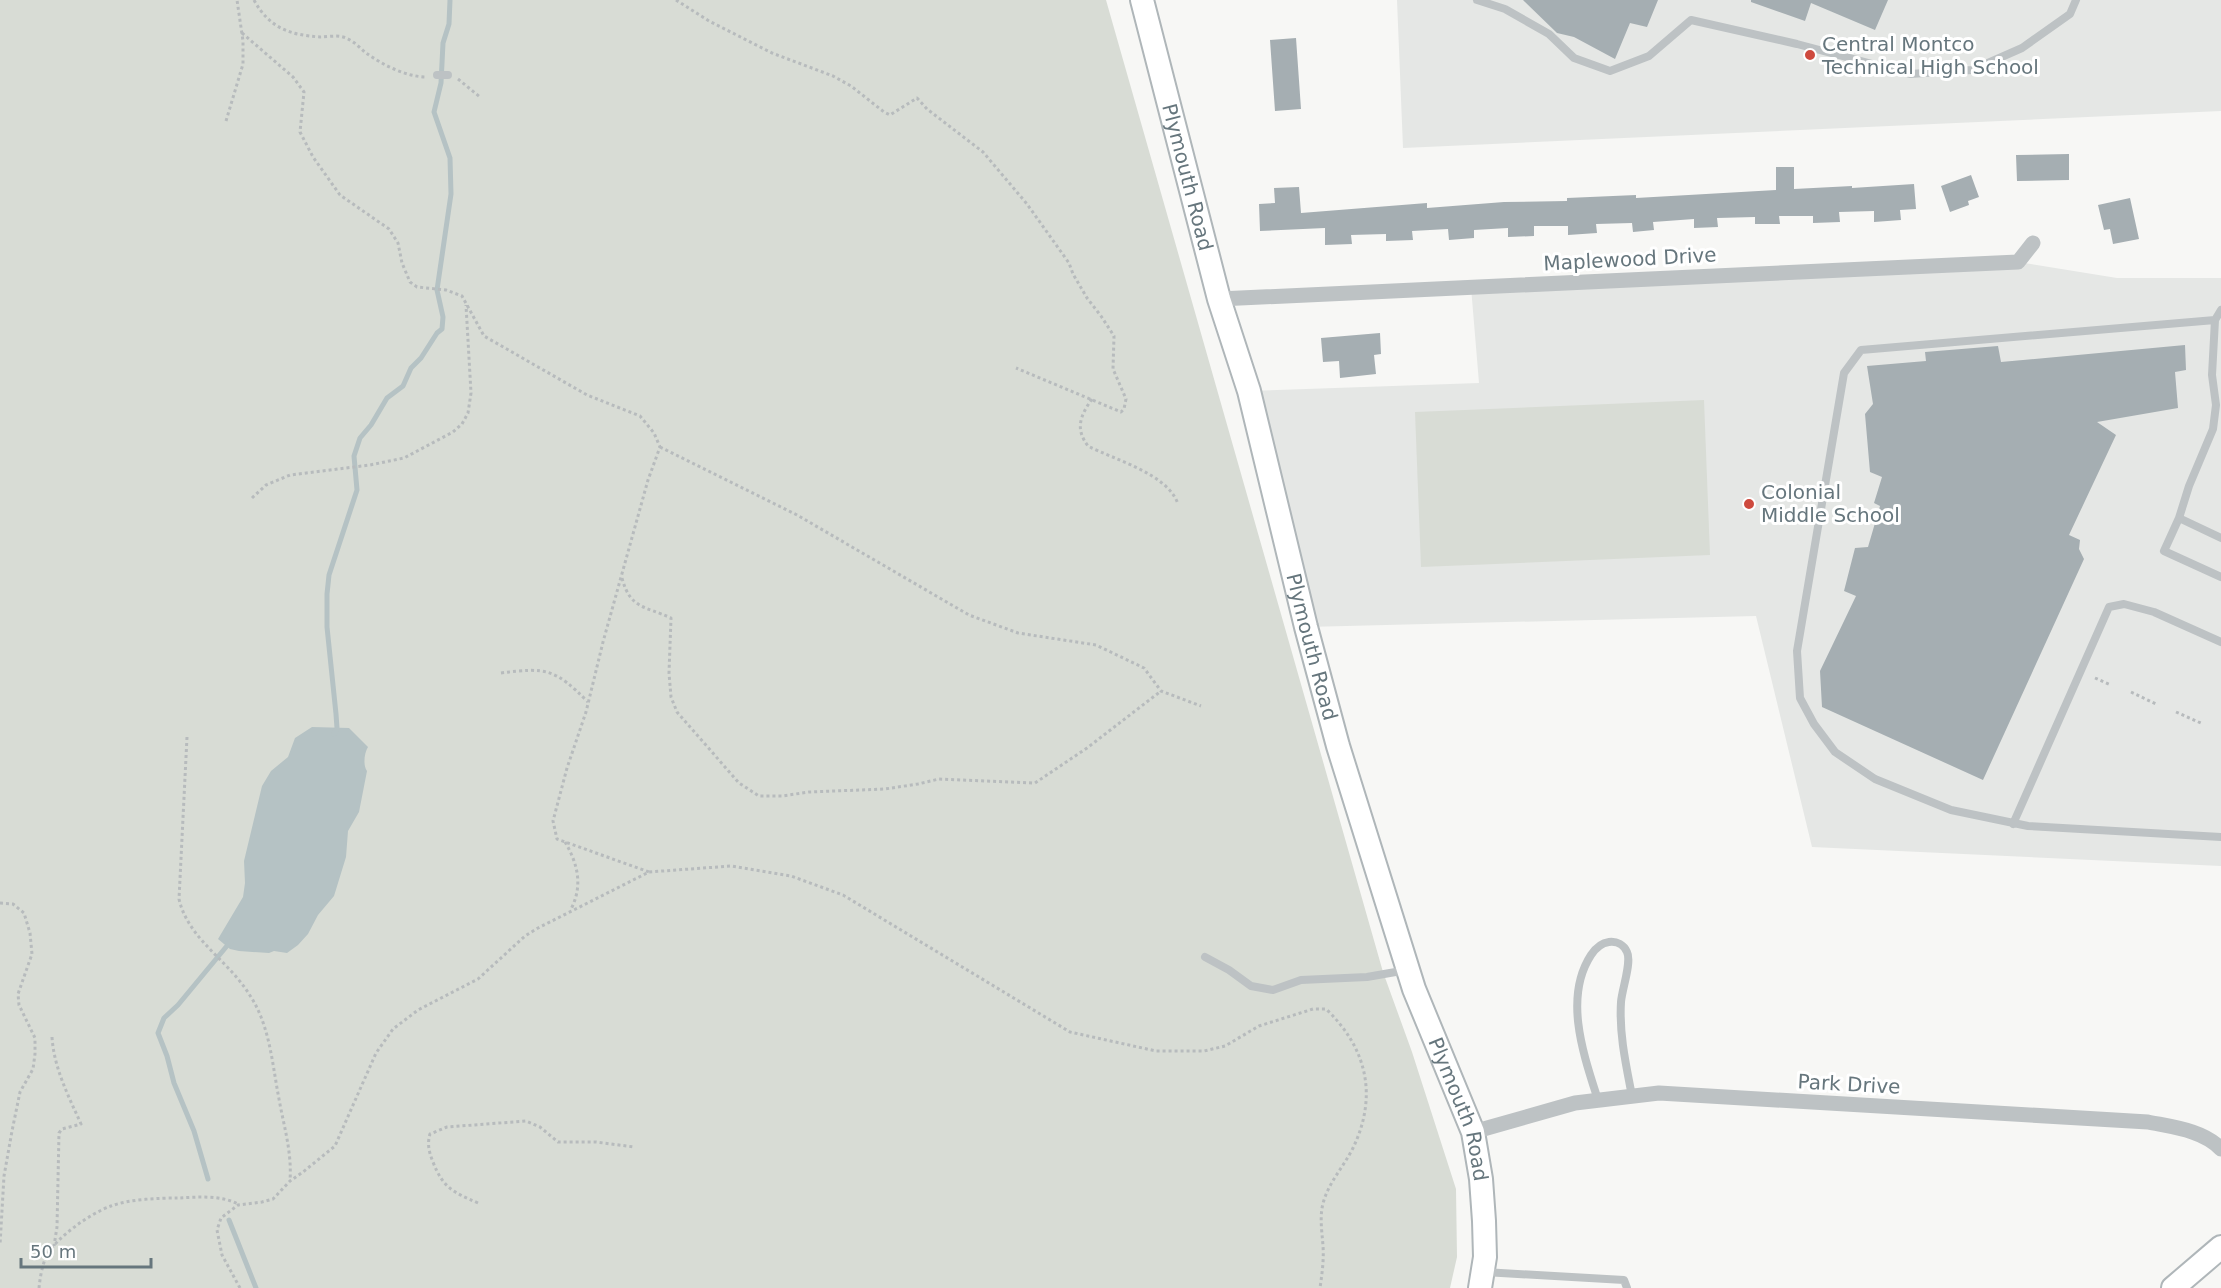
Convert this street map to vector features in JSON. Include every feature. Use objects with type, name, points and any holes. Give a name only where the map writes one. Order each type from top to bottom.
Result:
[{"type":"street","name":"Plymouth Road","points":[[1142,0],[1219,299],[1249,391],[1306,627],[1338,746],[1408,970],[1473,1132],[1481,1179],[1484,1221],[1485,1257],[1482,1280]]},
{"type":"street","name":"Maplewood Drive","points":[[1219,299],[2018,262],[2033,243]]},
{"type":"street","name":"Park Drive","points":[[1473,1132],[1575,1103],[1659,1093],[2148,1122],[2186,1129],[2216,1144],[2221,1149]]},
{"type":"street","points":[[2173,1288],[2216,1253]]},
{"type":"lane","points":[[1477,0],[1505,9],[1549,34],[1574,58],[1610,70],[1649,56],[1691,20],[1797,44],[1910,74],[1972,70],[2022,48],[2070,14],[2076,0]]},
{"type":"lane","points":[[437,75],[448,75]]},
{"type":"lane","points":[[2221,310],[2215,320],[2212,375],[2216,405],[2213,429],[2164,551],[2221,577]]},
{"type":"lane","points":[[2215,320],[1861,350],[1844,373],[1797,651],[1800,698],[1814,724],[1835,752],[1875,779],[1951,810],[2013,824],[2221,837]]},
{"type":"lane","points":[[2179,518],[2221,538]]},
{"type":"lane","points":[[2013,824],[2109,607],[2124,604],[2154,612],[2221,642]]},
{"type":"lane","points":[[1598,1100],[1584,1058],[1577,1023],[1578,997],[1585,964],[1603,943],[1618,943],[1624,947],[1629,959],[1621,1001],[1621,1023],[1632,1096]]},
{"type":"lane","points":[[1205,957],[1229,970],[1251,986],[1273,990],[1300,980],[1367,977],[1408,970]]},
{"type":"lane","points":[[1482,1280],[1624,1280],[1627,1288]]},
{"type":"path","points":[[226,121],[243,64],[242,33],[237,0]]},
{"type":"path","points":[[254,0],[268,20],[296,35],[342,37],[399,70],[424,77],[437,75]]},
{"type":"path","points":[[676,0],[709,21],[772,53],[833,76],[851,86],[890,115],[917,98],[927,109],[982,153],[1028,204],[1070,263],[1073,274],[1087,298],[1114,336],[1113,369],[1126,399],[1124,410],[1121,412],[1016,368]]},
{"type":"path","points":[[242,33],[269,54],[304,92],[300,132],[313,157],[340,195],[389,229],[398,243],[402,263],[410,282],[417,287],[446,290],[462,296],[484,336],[587,395],[640,416],[654,433],[660,447],[797,514],[969,615],[1018,633],[1096,645],[1144,668],[1161,691],[1201,706]]},
{"type":"path","points":[[448,75],[460,81],[480,97]]},
{"type":"path","points":[[252,498],[266,485],[290,475],[370,465],[404,458],[453,432],[462,424],[468,413],[471,393],[465,303]]},
{"type":"path","points":[[1092,399],[1080,419],[1079,429],[1088,446],[1144,472],[1167,486],[1176,496],[1178,504]]},
{"type":"path","points":[[649,872],[557,839],[553,821],[648,480],[660,447]]},
{"type":"path","points":[[622,575],[626,591],[632,602],[671,618],[669,673],[671,697],[678,712],[739,783],[759,796],[885,789],[939,779],[1035,783],[1088,748],[1161,691]]},
{"type":"path","points":[[501,673],[539,670],[555,673],[588,702]]},
{"type":"path","points":[[2095,678],[2111,685]]},
{"type":"path","points":[[2131,692],[2158,705]]},
{"type":"path","points":[[2176,712],[2203,724]]},
{"type":"path","points":[[187,737],[179,899],[185,919],[250,994],[264,1024],[289,1148],[290,1181]]},
{"type":"path","points":[[565,842],[578,868],[577,897],[570,910]]},
{"type":"path","points":[[39,1288],[47,1255],[54,1247],[86,1220],[112,1206],[157,1198],[188,1197],[230,1200],[238,1204],[262,1202],[273,1198],[290,1181],[334,1146],[376,1053],[393,1029],[418,1010],[478,979],[525,936],[570,910],[649,872],[731,866],[791,876],[843,896],[1070,1032],[1156,1051],[1204,1051],[1225,1046],[1259,1026],[1279,1019],[1312,1009],[1326,1010],[1342,1024],[1355,1044],[1364,1068],[1367,1096],[1362,1128],[1323,1202],[1321,1225],[1323,1272],[1320,1288]]},
{"type":"path","points":[[0,903],[13,904],[24,913],[30,933],[32,954],[18,994],[19,1005],[35,1038],[33,1069],[20,1092],[4,1176],[0,1245]]},
{"type":"path","points":[[52,1037],[53,1054],[65,1089],[81,1124],[62,1129],[59,1133],[57,1227],[54,1247]]},
{"type":"path","points":[[478,1203],[457,1194],[440,1179],[427,1143],[430,1134],[447,1128],[508,1124],[526,1120],[540,1126],[558,1142],[596,1142],[634,1147]]},
{"type":"path","points":[[238,1204],[221,1218],[217,1230],[222,1255],[240,1288]]},
{"type":"shaded area","points":[[0,0],[1106,0],[1383,972],[1412,1052],[1456,1189],[1457,1257],[1450,1288],[0,1288]]},
{"type":"shaded area","name":"Central Montco Technical High School","points":[[1397,0],[2221,0],[2221,111],[1403,148]]},
{"type":"shaded area","name":"Colonial Middle School","points":[[2018,262],[2117,278],[2221,278],[2221,866],[1812,847],[1756,616],[1306,627],[1249,391],[1479,383],[1471,287]]},
{"type":"shaded area","points":[[1704,400],[1710,555],[1421,567],[1415,412]]},
{"type":"shaded area","points":[[312,727],[349,728],[368,747],[365,759],[367,771],[359,812],[348,831],[346,857],[334,896],[318,915],[308,934],[287,953],[230,949],[218,939],[243,897],[244,861],[262,786],[271,771],[288,757],[295,738]]},
{"type":"building","points":[[1523,0],[1658,0],[1647,27],[1630,23],[1615,59],[1574,37],[1557,33]]},
{"type":"building","points":[[1751,0],[1888,0],[1875,30],[1811,3],[1805,21],[1751,2]]},
{"type":"building","points":[[1296,38],[1301,109],[1275,111],[1270,40]]},
{"type":"building","points":[[2069,154],[2069,180],[2017,181],[2016,155]]},
{"type":"building","points":[[1776,167],[1794,167],[1794,189],[1914,184],[1916,209],[1900,210],[1901,220],[1874,222],[1874,211],[1839,212],[1840,222],[1813,223],[1813,216],[1779,216],[1780,224],[1755,224],[1755,217],[1717,218],[1718,227],[1694,228],[1694,219],[1653,222],[1654,230],[1633,232],[1632,223],[1596,224],[1597,233],[1568,235],[1568,226],[1534,226],[1534,236],[1508,237],[1508,228],[1474,230],[1474,238],[1449,240],[1448,229],[1412,231],[1413,240],[1386,241],[1386,234],[1351,235],[1352,244],[1325,245],[1325,228],[1260,231],[1259,204],[1275,203],[1274,188],[1299,187],[1301,213],[1427,203],[1427,208],[1504,202],[1567,201],[1567,198],[1636,195],[1636,198],[1776,190]]},
{"type":"building","points":[[1971,175],[1979,197],[1968,201],[1969,205],[1950,212],[1941,186]]},
{"type":"building","points":[[2130,198],[2139,239],[2113,244],[2110,229],[2104,230],[2098,205]]},
{"type":"building","points":[[1380,333],[1381,354],[1374,355],[1376,374],[1340,378],[1339,361],[1323,362],[1321,338]]},
{"type":"building","name":"Colonial Middle School","points":[[2185,345],[2186,370],[2175,372],[2178,408],[2097,422],[2116,435],[2069,535],[2080,540],[2079,549],[2084,559],[1983,780],[1822,707],[1820,671],[1856,596],[1844,591],[1855,548],[1868,547],[1880,506],[1874,503],[1882,477],[1870,472],[1865,414],[1873,404],[1867,366],[1926,361],[1925,352],[1998,346],[2001,362]]},
{"type":"waterway","points":[[334,734],[337,728],[327,627],[327,594],[329,575],[357,490],[354,456],[360,438],[371,425],[387,398],[403,386],[411,368],[442,329],[443,317],[437,290],[451,194],[450,158],[434,112],[441,83],[443,43],[449,24],[450,0]]},
{"type":"waterway","points":[[208,1179],[194,1131],[174,1083],[158,1033],[164,1018],[178,1005],[231,941]]},
{"type":"waterway","points":[[229,1220],[256,1288]]},
{"type":"place","name":"Central Montco Technical High School","points":[[1810,55]]},
{"type":"place","name":"Colonial Middle School","points":[[1749,504]]}]
